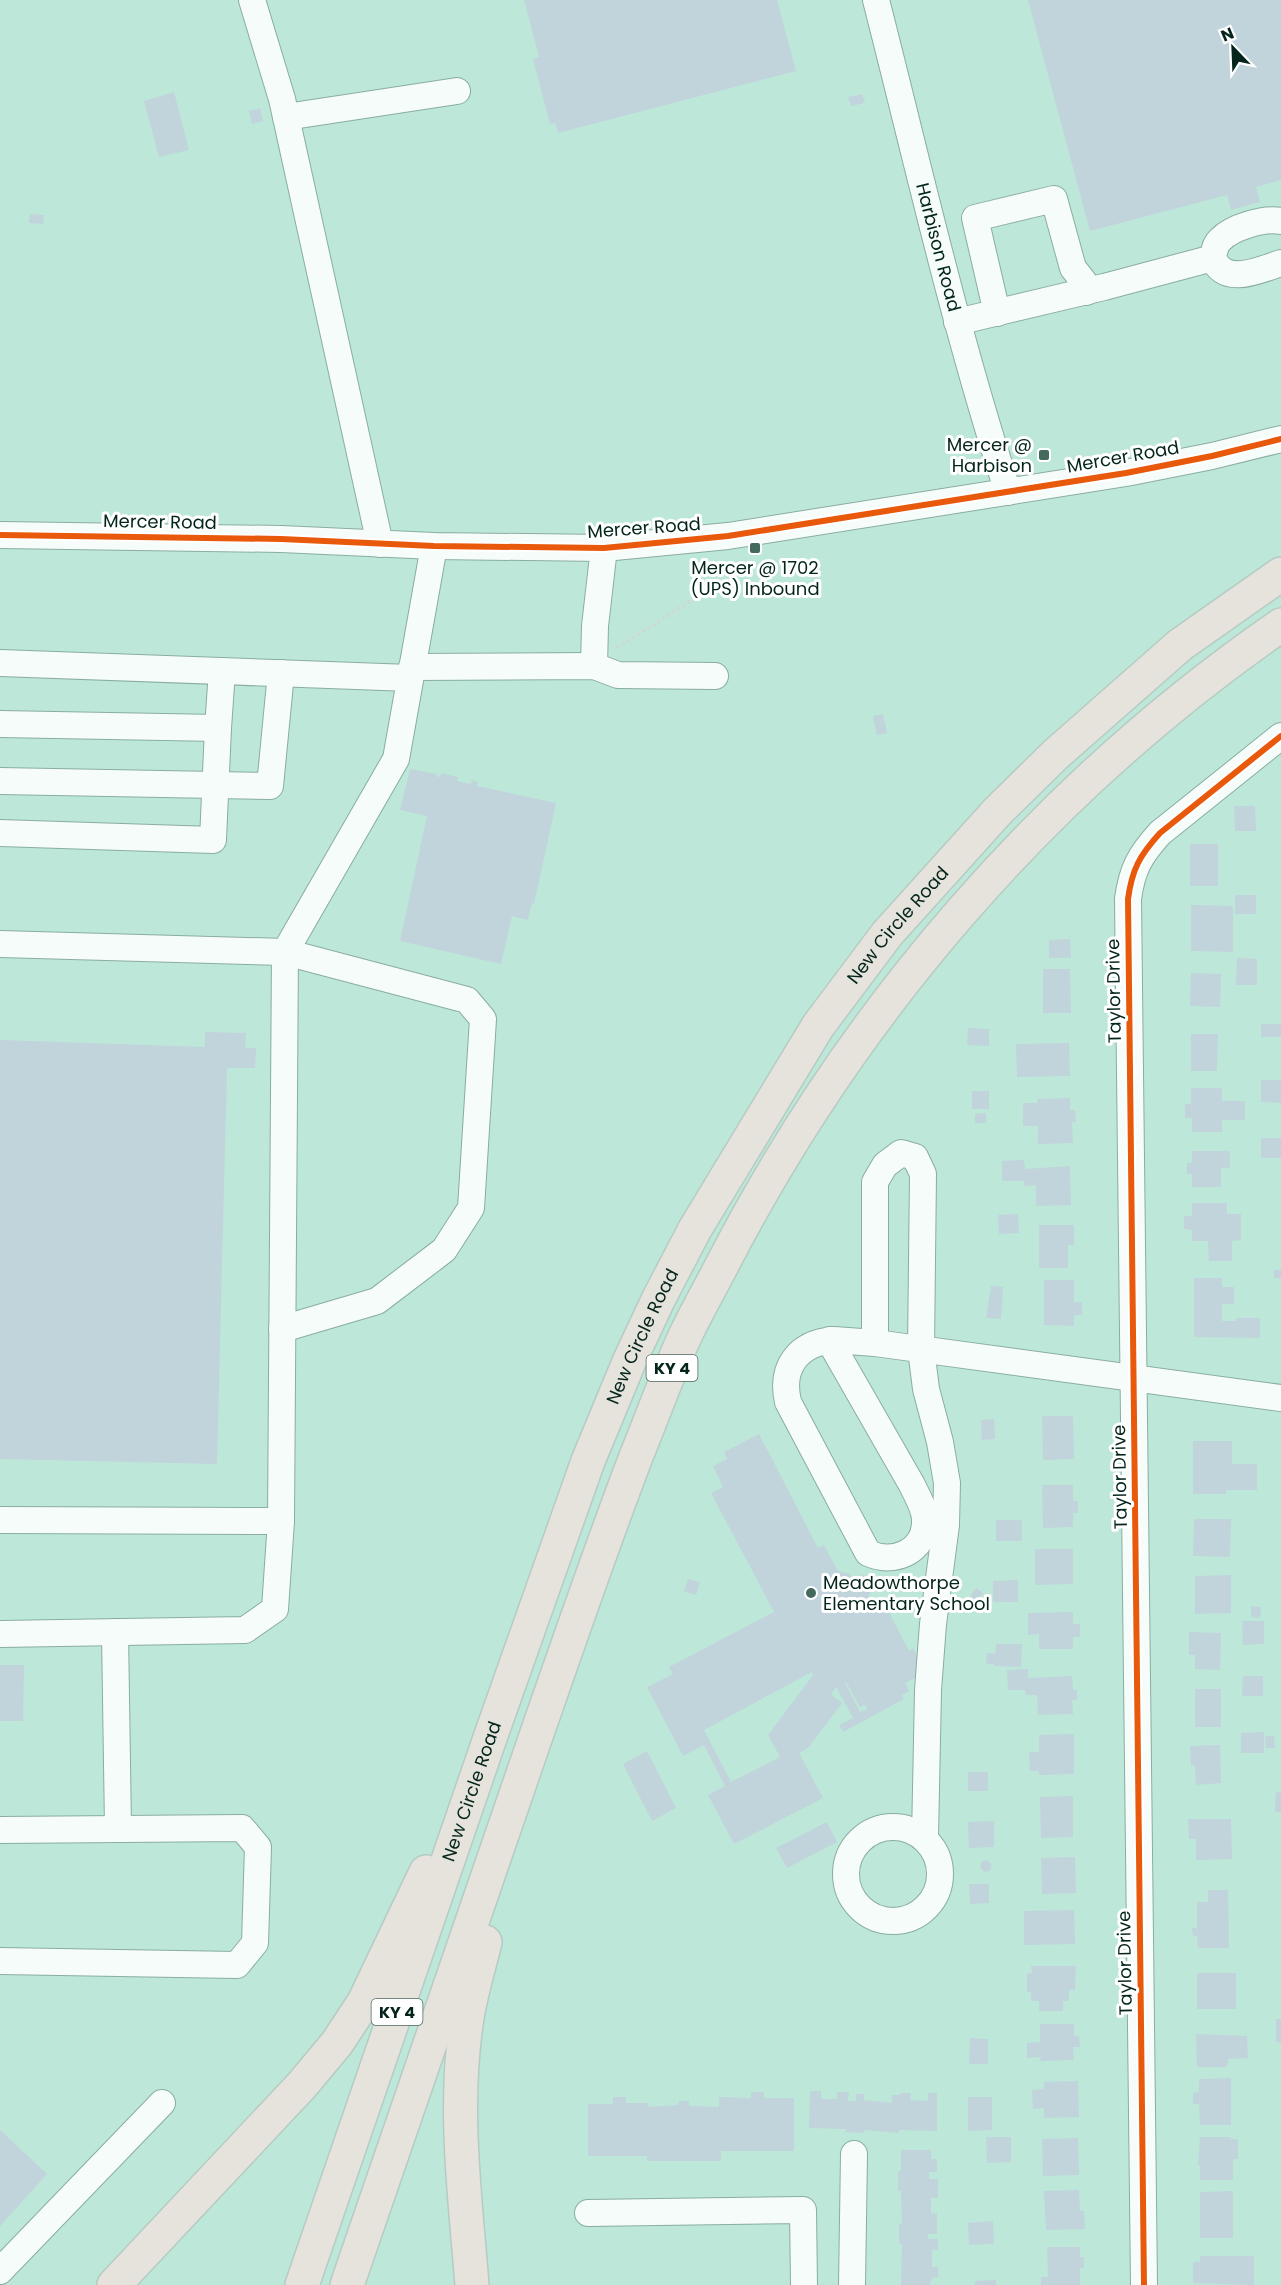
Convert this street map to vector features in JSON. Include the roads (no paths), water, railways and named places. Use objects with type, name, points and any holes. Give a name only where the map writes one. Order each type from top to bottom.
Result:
[{"type":"highway","name":"New Circle Road","points":[[302,2285],[588,1461],[634,1351],[695,1229],[818,1026],[887,934],[997,812],[1055,755],[1180,645],[1281,574]]},
{"type":"highway","name":"New Circle Road","points":[[347,2285],[620,1500],[686,1335],[737,1235],[788,1144],[844,1061],[913,968],[980,890],[1052,815],[1124,747],[1281,625]]},
{"type":"highway","points":[[472,2285],[461,2123],[467,2017],[536,1737]]},
{"type":"highway","points":[[114,2285],[302,2085],[337,2043],[364,2002],[490,1738]]},
{"type":"street","points":[[252,0],[286,117],[380,544]]},
{"type":"street","name":"Harbison Road","points":[[876,0],[957,322],[983,417],[1008,492]]},
{"type":"street","points":[[286,117],[457,91]]},
{"type":"street","points":[[997,313],[975,218],[1054,199],[1073,268],[1084,282],[1086,292]]},
{"type":"street","points":[[1281,221],[1271,220],[1228,233],[1216,244],[1213,258],[1219,268],[1230,275],[1281,263]]},
{"type":"street","points":[[957,322],[1086,292],[1213,258]]},
{"type":"street","name":"Mercer Road","points":[[0,535],[281,539],[434,546],[604,548],[728,536],[1008,492],[1126,473],[1212,456],[1281,439]]},
{"type":"street","points":[[0,1634],[245,1630],[275,1609],[281,1521],[285,952],[396,759],[434,546]]},
{"type":"street","points":[[604,548],[596,626],[602,660],[618,675],[715,676]]},
{"type":"street","points":[[0,663],[281,673],[411,673],[602,660]]},
{"type":"street","points":[[0,833],[213,840],[214,785],[222,671]]},
{"type":"street","points":[[0,781],[270,786],[281,673]]},
{"type":"street","points":[[0,724],[218,728]]},
{"type":"street","name":"Taylor Drive","points":[[1144,2285],[1128,911],[1131,879],[1143,852],[1160,833],[1281,736]]},
{"type":"street","points":[[0,944],[285,952],[467,1000],[483,1019],[471,1208],[444,1250],[377,1301],[282,1329]]},
{"type":"street","points":[[875,1343],[875,1182],[885,1165],[901,1154],[915,1157],[922,1174],[921,1349],[926,1389],[940,1442],[947,1482],[946,1525],[933,1624],[928,1690],[925,1838]]},
{"type":"street","points":[[829,1340],[912,1485],[922,1507],[925,1521],[922,1537],[916,1546],[903,1554],[879,1559],[868,1553],[788,1402],[784,1386],[788,1368],[797,1354],[813,1344],[829,1340],[875,1343],[1134,1380],[1281,1398]]},
{"type":"street","points":[[0,1520],[281,1521]]},
{"type":"street","points":[[115,1632],[118,1828]]},
{"type":"street","points":[[0,1830],[242,1828],[258,1847],[255,1944],[237,1965],[0,1961]]},
{"type":"street","points":[[0,2271],[162,2103]]},
{"type":"street","points":[[852,2285],[854,2154]]},
{"type":"street","points":[[588,2213],[803,2210],[804,2285]]},
{"type":"place","name":"Mercer @ Harbison","points":[[1044,455]]},
{"type":"place","name":"Mercer @ 1702 (UPS) Inbound","points":[[755,548]]},
{"type":"place","name":"Meadowthorpe Elementary School","points":[[811,1593]]}]
